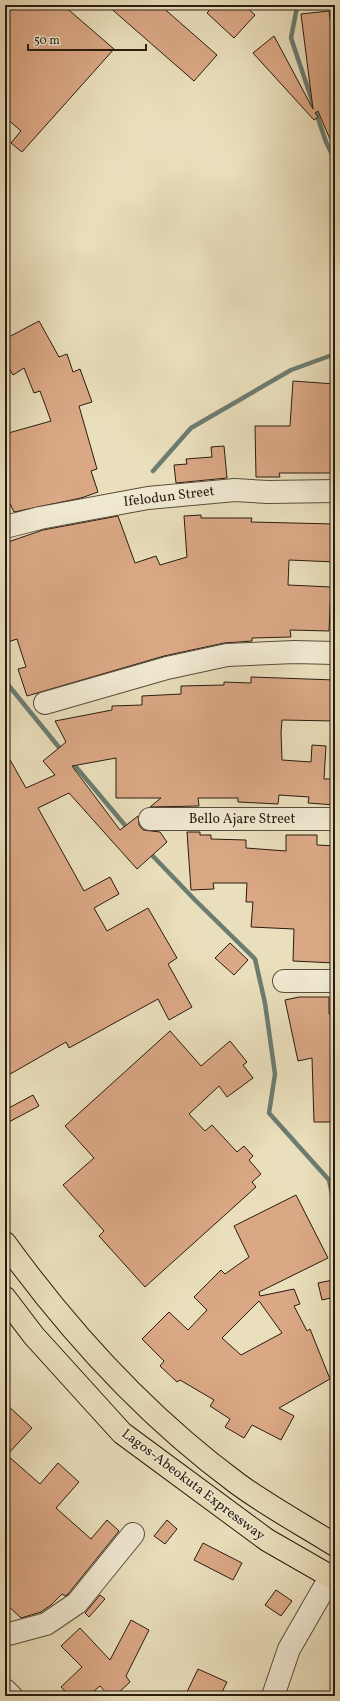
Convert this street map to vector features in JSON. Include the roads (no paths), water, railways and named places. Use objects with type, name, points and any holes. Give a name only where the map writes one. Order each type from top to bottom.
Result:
[{"type":"highway","name":"Lagos-Abeokuta Expressway","points":[[5,1243],[35,1285],[101,1363],[164,1423],[238,1484],[335,1545]]},
{"type":"highway","name":"Lagos-Abeokuta Expressway","points":[[5,1298],[34,1336],[122,1434],[267,1540],[333,1578]]},
{"type":"street","name":"Ifelodun Street","points":[[5,526],[148,498],[235,490],[268,492],[335,491]]},
{"type":"street","points":[[45,703],[167,668],[227,655],[294,652],[335,653]]},
{"type":"street","name":"Bello Ajare Street","points":[[150,819],[335,819]]},
{"type":"street","points":[[284,980],[335,981]]},
{"type":"street","points":[[5,1635],[46,1624],[77,1603],[133,1534]]},
{"type":"street","points":[[273,1696],[289,1649],[333,1578]]},
{"type":"street","points":[[5,1690],[11,1696]]},
{"type":"waterway","points":[[308,5],[297,7],[291,38],[326,142],[335,160]]},
{"type":"waterway","points":[[153,471],[191,428],[291,370],[335,354]]},
{"type":"waterway","points":[[5,681],[62,751]]},
{"type":"waterway","points":[[71,761],[129,830]]},
{"type":"waterway","points":[[149,852],[255,959],[265,1003],[275,1074],[269,1113],[329,1180],[335,1208]]}]
